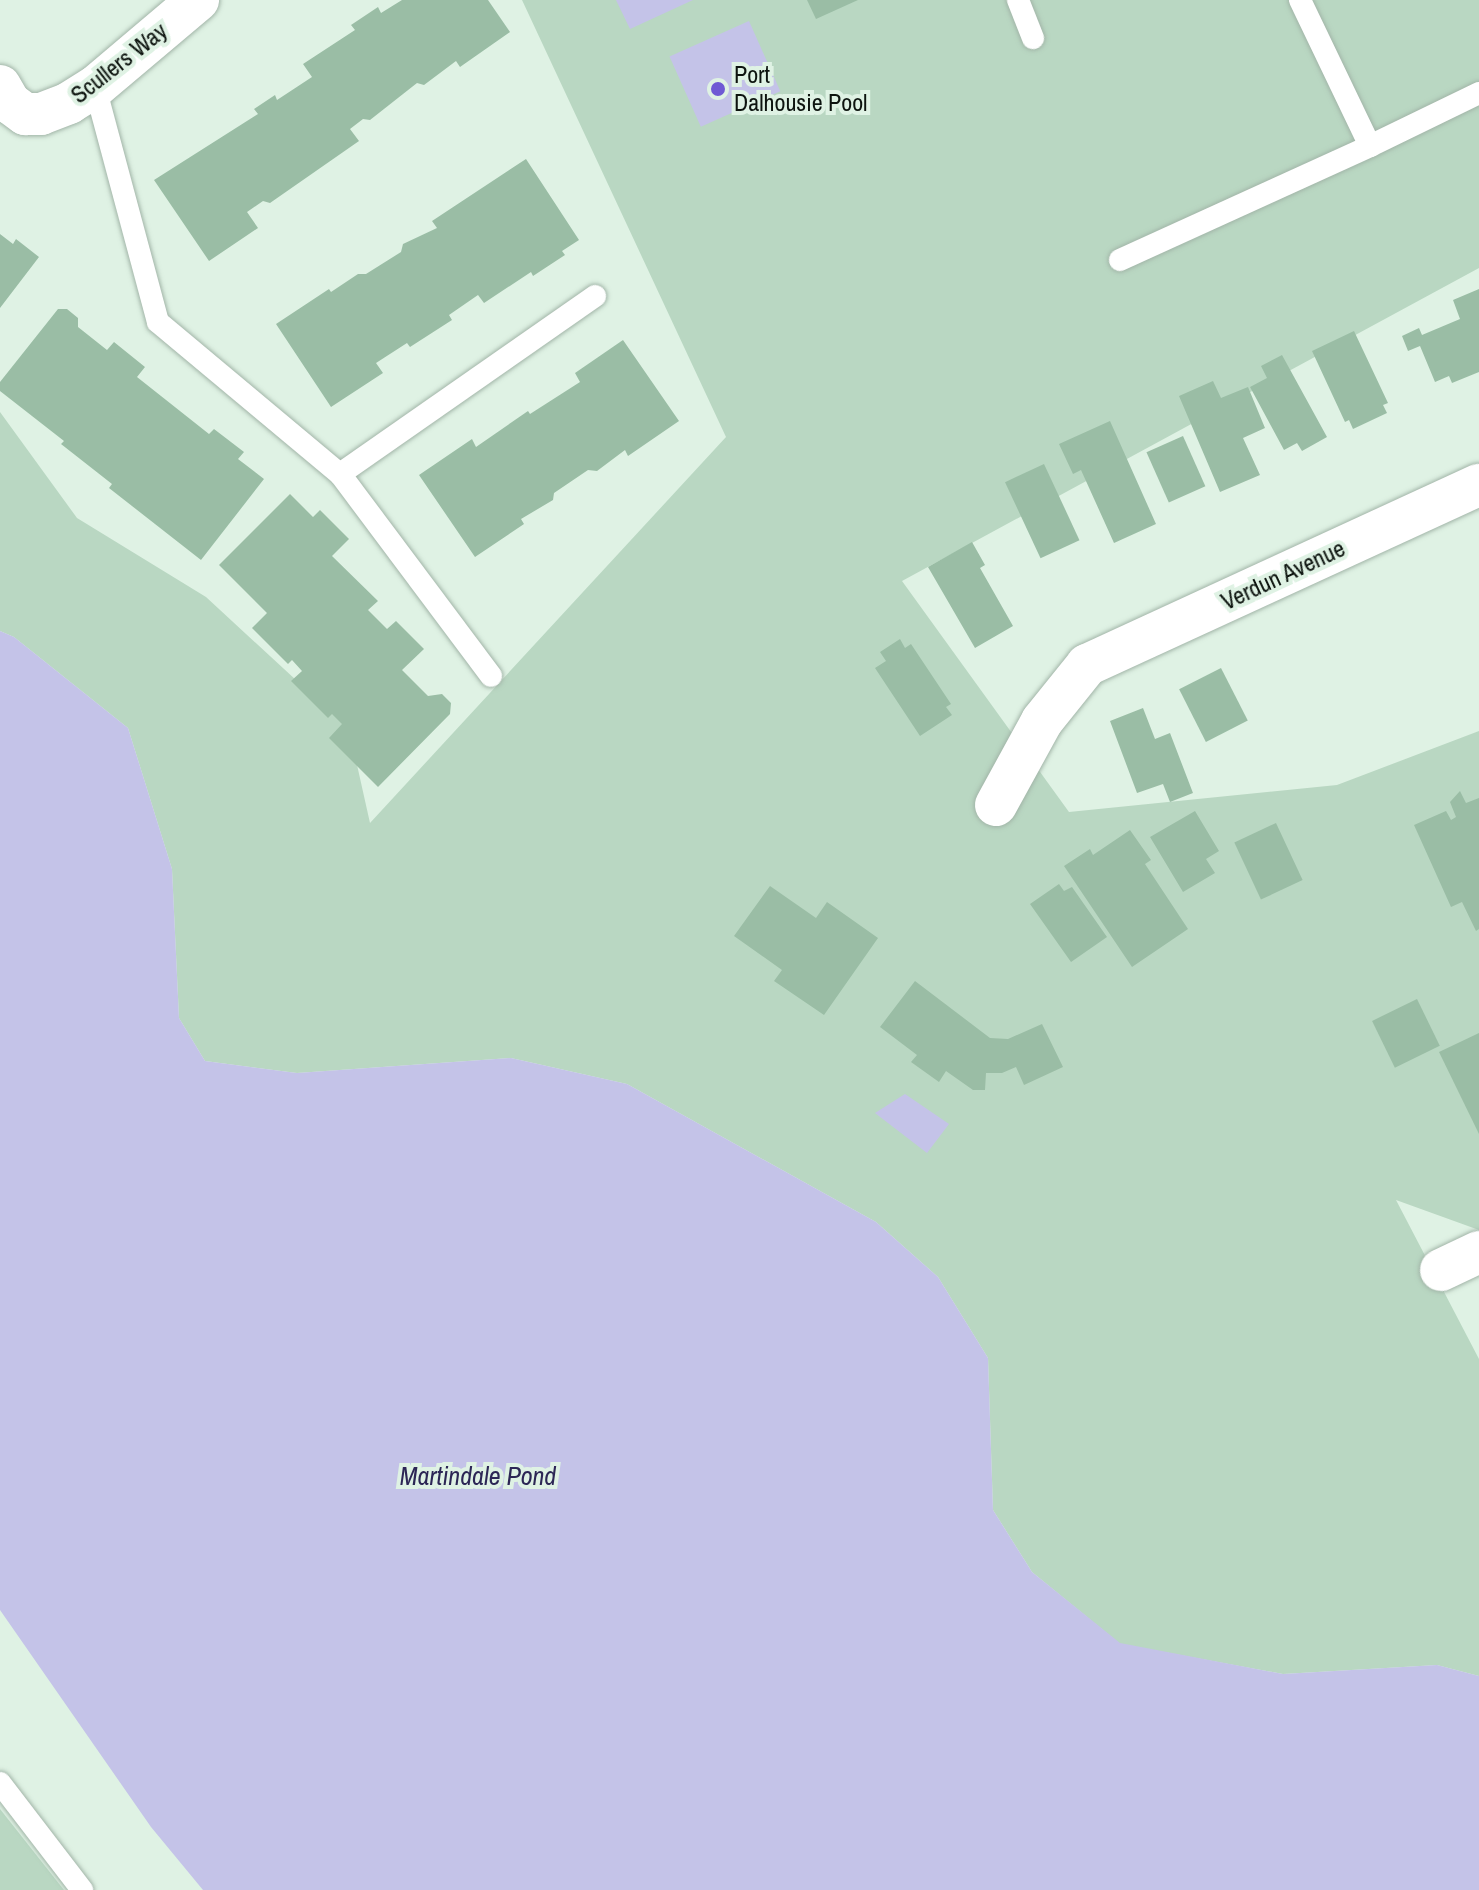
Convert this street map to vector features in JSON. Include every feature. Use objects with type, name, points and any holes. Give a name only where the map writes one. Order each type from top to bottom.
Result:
[{"type":"street","name":"Scullers Way","points":[[0,86],[10,103],[25,114],[69,103],[95,87],[198,0]]},
{"type":"street","name":"Verdun Avenue","points":[[996,805],[1042,721],[1087,665],[1479,485]]},
{"type":"street","points":[[1441,1270],[1479,1252]]},
{"type":"lane","points":[[1018,0],[1033,38]]},
{"type":"lane","points":[[1300,0],[1370,146]]},
{"type":"lane","points":[[95,87],[158,322],[340,474],[491,676]]},
{"type":"lane","points":[[1120,260],[1479,93]]},
{"type":"lane","points":[[340,474],[595,296]]},
{"type":"lane","points":[[0,1783],[82,1890]]},
{"type":"green space","points":[[522,0],[1479,0],[1479,268],[902,581],[1069,812],[1337,785],[1479,731],[1479,1230],[1396,1200],[1479,1359],[1479,1676],[1437,1665],[1283,1674],[1120,1644],[1032,1572],[993,1510],[988,1358],[938,1277],[876,1222],[627,1084],[511,1058],[297,1073],[205,1061],[179,1018],[172,869],[128,728],[14,637],[0,631],[0,412],[77,518],[206,597],[349,729],[370,823],[726,437]]},
{"type":"green space","points":[[0,1809],[64,1890],[0,1890]]},
{"type":"water","points":[[616,0],[693,0],[630,29]]},
{"type":"water","points":[[749,21],[780,91],[701,127],[670,56]]},
{"type":"water","name":"Martindale Pond","points":[[0,631],[14,637],[128,728],[172,869],[179,1018],[205,1061],[297,1073],[511,1058],[627,1084],[876,1222],[938,1277],[988,1358],[993,1510],[1032,1572],[1120,1643],[1283,1674],[1437,1665],[1479,1676],[1479,1890],[203,1890],[151,1827],[0,1610]]},
{"type":"water","points":[[905,1094],[949,1124],[927,1153],[875,1113]]},
{"type":"building","points":[[402,0],[488,0],[510,32],[460,67],[456,61],[424,85],[417,83],[370,120],[363,119],[350,129],[359,141],[270,203],[263,201],[247,212],[258,228],[209,261],[154,180],[258,114],[254,109],[275,95],[277,100],[312,77],[303,64],[355,30],[351,25],[378,7],[381,13]]},
{"type":"building","points":[[807,0],[858,0],[816,19]]},
{"type":"building","points":[[526,159],[579,240],[562,251],[565,255],[533,276],[531,272],[484,303],[478,295],[449,315],[452,320],[410,347],[407,343],[376,363],[383,373],[331,407],[276,324],[329,289],[331,292],[401,252],[403,244],[437,228],[432,221]]},
{"type":"building","points":[[0,234],[13,244],[16,239],[39,257],[0,308]]},
{"type":"building","points":[[1479,289],[1479,372],[1452,383],[1449,376],[1435,382],[1420,346],[1408,351],[1402,336],[1419,328],[1422,335],[1460,319],[1453,300]]},
{"type":"building","points":[[58,309],[67,309],[78,318],[78,327],[107,350],[114,342],[145,367],[137,377],[209,434],[214,429],[244,452],[238,459],[264,479],[201,560],[109,488],[112,484],[61,444],[64,441],[0,391],[0,382]]},
{"type":"building","points":[[1354,331],[1388,403],[1383,405],[1387,413],[1353,429],[1349,420],[1345,422],[1312,351]]},
{"type":"building","points":[[623,340],[679,421],[628,456],[625,450],[597,471],[588,470],[554,493],[553,500],[521,519],[524,524],[475,557],[419,475],[472,439],[476,447],[528,411],[530,414],[580,382],[575,373]]},
{"type":"building","points":[[1282,355],[1327,437],[1302,451],[1297,443],[1284,450],[1250,387],[1267,378],[1261,366]]},
{"type":"building","points":[[1213,381],[1221,398],[1248,387],[1265,428],[1243,438],[1260,475],[1220,492],[1179,396]]},
{"type":"building","points":[[1110,421],[1156,524],[1114,543],[1081,470],[1073,474],[1059,444]]},
{"type":"building","points":[[1183,436],[1205,486],[1169,503],[1146,452]]},
{"type":"building","points":[[1044,464],[1079,540],[1041,558],[1005,482]]},
{"type":"building","points":[[290,494],[313,517],[320,510],[349,539],[332,556],[378,601],[368,610],[387,629],[396,621],[424,649],[402,670],[428,696],[442,694],[451,703],[450,714],[378,787],[329,738],[342,724],[332,714],[328,718],[291,681],[302,671],[292,660],[288,664],[252,628],[267,613],[219,565]]},
{"type":"building","points":[[972,542],[985,565],[980,568],[1013,626],[975,648],[928,567]]},
{"type":"building","points":[[900,639],[905,648],[911,644],[951,704],[946,707],[952,715],[920,736],[875,668],[886,661],[880,652]]},
{"type":"building","points":[[1221,668],[1248,721],[1206,742],[1179,689]]},
{"type":"building","points":[[1143,708],[1155,739],[1170,733],[1193,793],[1170,802],[1163,784],[1137,793],[1110,721]]},
{"type":"building","points":[[1460,791],[1466,803],[1479,798],[1479,929],[1476,931],[1462,902],[1451,907],[1414,825],[1446,811],[1451,820],[1456,817],[1450,802]]},
{"type":"building","points":[[1195,811],[1219,851],[1206,859],[1215,873],[1183,892],[1150,837]]},
{"type":"building","points":[[1276,823],[1303,880],[1261,900],[1234,842]]},
{"type":"building","points":[[1130,830],[1151,860],[1145,864],[1188,929],[1132,967],[1064,866],[1090,849],[1093,855]]},
{"type":"building","points":[[1059,884],[1064,891],[1072,887],[1107,937],[1071,962],[1030,904]]},
{"type":"building","points":[[770,886],[816,918],[827,902],[878,938],[824,1015],[774,981],[782,970],[734,936]]},
{"type":"building","points":[[915,981],[990,1038],[1008,1039],[1042,1024],[1063,1067],[1024,1085],[1016,1067],[1002,1073],[986,1073],[985,1090],[973,1090],[946,1071],[939,1082],[911,1062],[917,1055],[880,1027]]},
{"type":"building","points":[[1417,999],[1440,1046],[1395,1068],[1372,1021]]},
{"type":"building","points":[[1479,1033],[1479,1134],[1439,1052]]},
{"type":"place","name":"Port Dalhousie Pool","points":[[718,89]]}]
